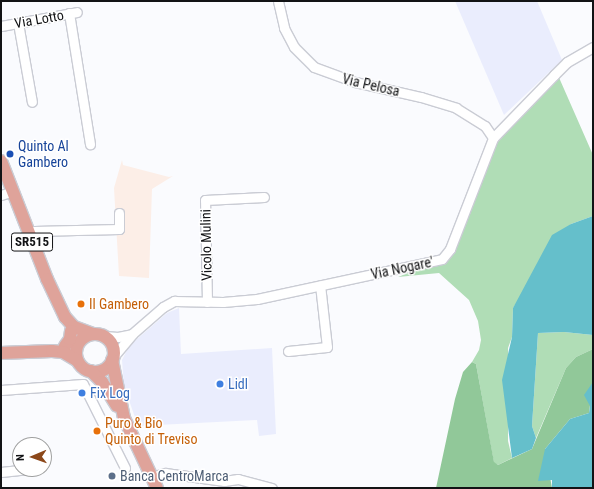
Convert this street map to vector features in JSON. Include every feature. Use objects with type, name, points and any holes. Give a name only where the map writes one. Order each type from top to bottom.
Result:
[{"type":"main road","name":"SR515","points":[[1,161],[7,193],[29,234],[69,326]]},
{"type":"main road","points":[[69,326],[81,331],[98,335],[110,343],[124,418]]},
{"type":"main road","points":[[69,326],[78,344]]},
{"type":"main road","points":[[65,346],[70,339],[69,326]]},
{"type":"main road","points":[[78,361],[76,352],[78,344],[86,336],[98,335]]},
{"type":"main road","points":[[52,351],[65,346],[78,344]]},
{"type":"main road","points":[[1,353],[63,352],[91,371],[102,382],[124,418],[154,483]]},
{"type":"main road","points":[[91,371],[103,369],[112,358]]},
{"type":"street","name":"Via Pelosa","points":[[278,1],[284,28],[294,47],[314,67],[355,82],[422,97],[456,108],[485,126],[493,138]]},
{"type":"street","name":"Via Lotto","points":[[1,26],[73,12],[90,144]]},
{"type":"street","points":[[18,22],[32,102]]},
{"type":"street","name":"Via Nogare'","points":[[112,358],[132,334],[169,303],[181,301],[207,302],[257,299],[442,259],[450,249],[493,138],[567,62],[593,47]]},
{"type":"street","name":"Vicolo Mulini","points":[[207,302],[205,200],[264,197]]},
{"type":"street","points":[[29,234],[34,231],[119,229],[119,213]]},
{"type":"street","points":[[288,351],[327,347],[320,286]]},
{"type":"street","points":[[98,335],[118,337],[132,334]]},
{"type":"street","points":[[1,390],[83,384],[125,468]]},
{"type":"street","points":[[1,472],[12,471]]},
{"type":"street","points":[[154,483],[165,473],[224,481],[238,479],[272,488]]},
{"type":"shaded area","points":[[455,1],[537,1],[562,60],[504,115]]},
{"type":"shaded area","points":[[122,160],[123,165],[169,177],[173,176],[152,189],[149,278],[119,276],[114,188]]},
{"type":"shaded area","points":[[179,308],[181,354],[272,348],[276,434],[259,436],[257,420],[138,426],[124,386],[122,360],[129,346],[167,313]]},
{"type":"green space","points":[[557,73],[593,155],[593,216],[571,224],[513,308],[512,337],[508,348],[508,441],[512,458],[498,465],[494,463],[476,364],[472,362],[479,350],[481,340],[478,321],[469,300],[439,273],[398,277],[440,260],[490,144]]},
{"type":"green space","points":[[564,332],[593,335],[593,349],[576,357],[566,368],[536,438],[532,426],[538,333]]},
{"type":"green space","points":[[593,349],[593,382],[589,413],[570,419],[545,449],[552,488],[436,488],[455,399],[463,372],[472,362],[476,364],[494,462],[498,465],[532,449],[566,368],[576,357]]},
{"type":"water","points":[[593,216],[593,335],[564,332],[538,333],[532,426],[536,438],[532,449],[512,458],[502,380],[512,337],[513,308],[552,235],[571,224]]},
{"type":"water","points":[[593,382],[593,488],[552,488],[552,480],[538,481],[545,449],[570,419],[589,413],[590,406],[584,395]]},
{"type":"place","name":"Quinto Al Gambero","points":[[10,154]]},
{"type":"place","name":"Il Gambero","points":[[81,304]]},
{"type":"place","name":"Lidl","points":[[220,384]]},
{"type":"place","name":"Fix Log","points":[[82,393]]},
{"type":"place","name":"Puro & Bio Quinto di Treviso","points":[[97,431]]},
{"type":"place","name":"Banca CentroMarca","points":[[112,476]]}]
